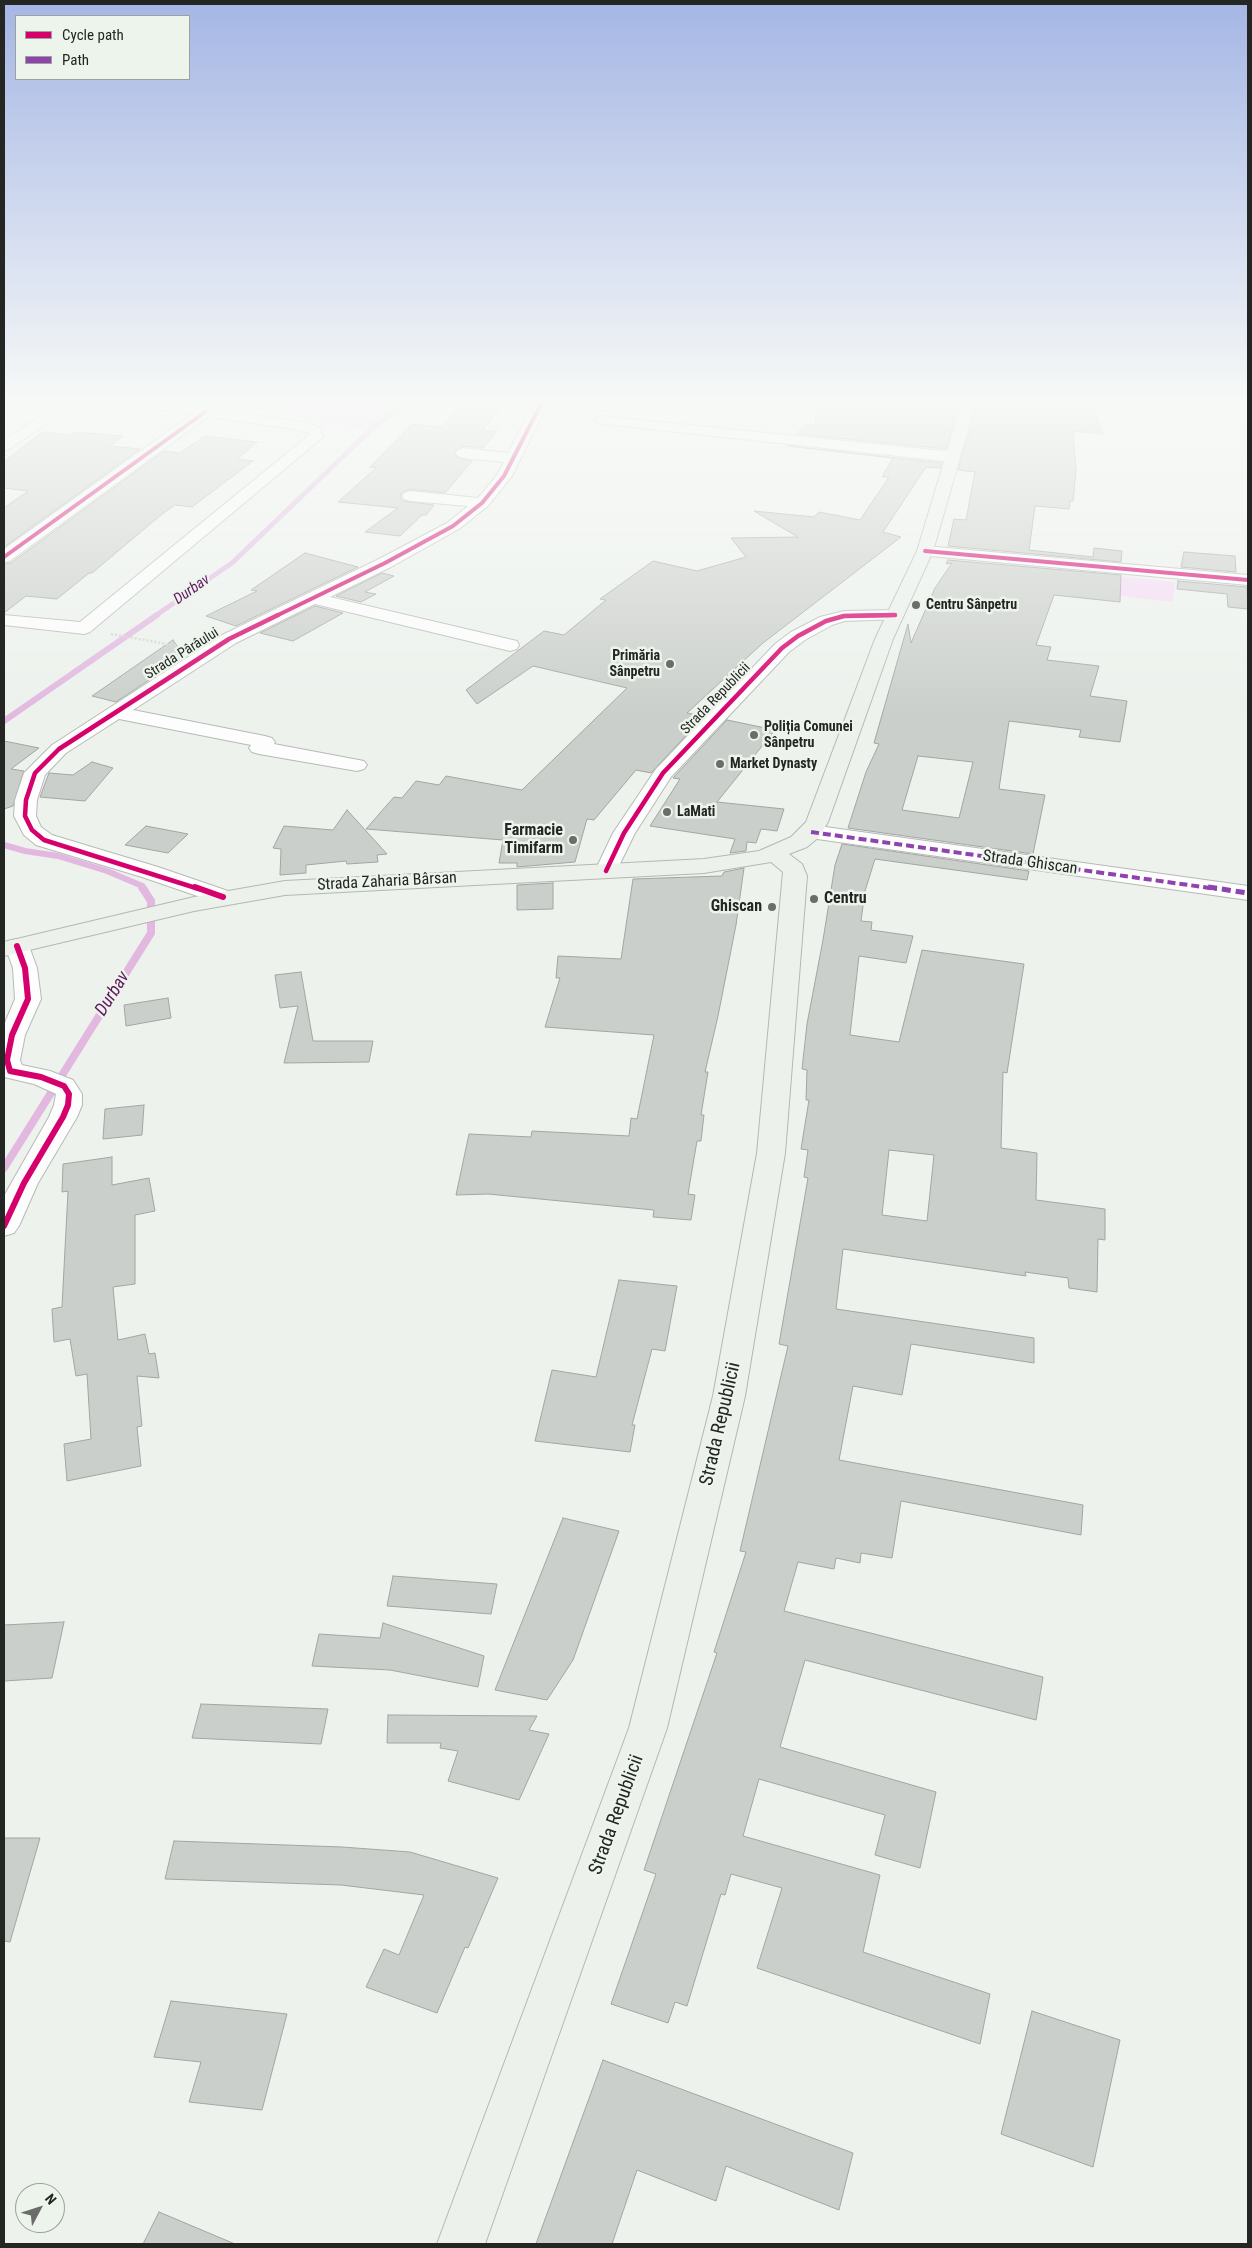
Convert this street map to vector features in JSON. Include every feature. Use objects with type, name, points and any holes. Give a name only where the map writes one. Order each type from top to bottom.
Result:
[{"type":"main road","points":[[775,854],[799,842],[811,832],[894,615],[925,551],[938,507]]},
{"type":"main road","name":"Strada Zaharia Bârsan","points":[[10,948],[223,897],[285,888],[721,864],[775,854]]},
{"type":"main road","name":"Strada Republicii","points":[[461,2244],[648,1728],[729,1396],[771,1153],[796,876],[794,869],[775,854]]},
{"type":"street","points":[[4,558],[74,507]]},
{"type":"street","points":[[4,620],[84,628],[231,507]]},
{"type":"street","name":"Strada Pârâului","points":[[223,897],[150,872],[44,840],[32,830],[24,816],[26,800],[35,773],[59,748],[229,639],[453,526],[477,507]]},
{"type":"street","points":[[925,551],[1248,580]]},
{"type":"street","points":[[313,598],[510,645]]},
{"type":"street","name":"Strada Republicii","points":[[606,871],[630,822],[663,773],[782,648],[812,628],[844,616],[894,615]]},
{"type":"street","points":[[115,712],[265,742],[259,748],[356,765]]},
{"type":"street","name":"Strada Ghiscan","points":[[811,832],[1248,893]]},
{"type":"street","points":[[4,1226],[24,1183],[68,1105],[69,1094],[52,1082],[10,1071],[7,1060],[12,1035],[28,1000],[25,968],[10,948]]},
{"type":"path","points":[[108,633],[186,647]]},
{"type":"shaded area","points":[[1011,565],[1175,582],[1173,602],[1006,583]]},
{"type":"building","points":[[6,507],[60,507],[4,547],[4,508]]},
{"type":"building","points":[[88,507],[172,507],[92,573],[89,573],[57,599],[26,596],[4,613],[4,564],[11,563]]},
{"type":"building","points":[[387,507],[432,507],[426,515],[422,515],[400,536],[365,532],[398,508]]},
{"type":"building","points":[[869,507],[900,507],[883,532],[901,537],[763,643],[687,713],[704,716],[651,773],[636,770],[594,820],[587,819],[575,862],[517,867],[517,863],[499,863],[503,840],[366,829],[394,797],[402,798],[416,781],[439,785],[446,776],[522,790],[627,688],[533,666],[477,704],[466,690],[544,631],[564,635],[606,600],[600,599],[653,561],[697,571],[746,557],[731,538],[798,537],[754,511],[814,517],[819,512],[860,520]]},
{"type":"building","points":[[968,507],[1035,507],[1029,550],[1093,557],[1094,548],[1122,551],[1121,562],[948,546],[954,519],[966,520]]},
{"type":"building","points":[[1045,507],[1069,507],[1069,509]]},
{"type":"building","points":[[1184,552],[1235,556],[1236,572],[1181,567]]},
{"type":"building","points":[[305,553],[358,567],[236,626],[206,616],[257,591],[251,590]]},
{"type":"building","points":[[948,560],[1121,575],[1120,602],[1054,595],[1036,645],[1051,647],[1047,660],[1099,666],[1090,696],[1127,701],[1120,742],[1079,737],[1081,730],[1009,721],[999,789],[1045,795],[1033,854],[848,828],[866,772],[879,744],[874,743],[908,624],[911,643],[935,588],[952,563],[946,564]],"holes":[[[918,756],[973,762],[959,818],[902,810]]]},
{"type":"building","points":[[382,573],[394,576],[365,592],[376,594],[361,602],[336,596]]},
{"type":"building","points":[[1178,581],[1247,587],[1248,609],[1228,607],[1227,594],[1177,589]]},
{"type":"building","points":[[315,606],[343,613],[293,641],[260,633]]},
{"type":"building","points":[[173,640],[184,656],[167,668],[116,702],[92,696]]},
{"type":"building","points":[[727,720],[775,730],[717,802],[784,809],[777,831],[761,829],[756,843],[747,842],[746,851],[730,853],[735,839],[650,826],[680,779],[673,778]]},
{"type":"building","points":[[4,741],[39,748],[11,769],[24,771],[13,806],[4,809]]},
{"type":"building","points":[[92,762],[113,768],[85,801],[40,797],[49,773],[73,775]]},
{"type":"building","points":[[347,810],[387,854],[377,855],[378,862],[347,864],[346,861],[306,865],[306,873],[280,875],[281,849],[273,848],[284,826],[333,830]]},
{"type":"building","points":[[146,826],[188,834],[168,853],[125,845]]},
{"type":"building","points":[[842,844],[1029,871],[1027,880],[875,859],[865,891],[861,921],[872,922],[871,930],[913,936],[906,963],[859,956],[850,1035],[899,1042],[922,950],[1024,964],[1007,1073],[1003,1072],[1001,1148],[1037,1153],[1036,1200],[1105,1209],[1105,1240],[1098,1239],[1097,1292],[1069,1288],[1068,1278],[1025,1272],[1026,1276],[843,1249],[836,1309],[1034,1338],[1034,1363],[911,1344],[902,1395],[853,1386],[839,1460],[1083,1505],[1081,1535],[901,1501],[892,1558],[861,1553],[860,1563],[836,1558],[834,1569],[798,1562],[784,1611],[1043,1677],[1036,1720],[805,1660],[780,1747],[936,1792],[920,1868],[875,1855],[885,1815],[759,1779],[743,1836],[880,1875],[863,1952],[990,1994],[980,2044],[757,1968],[782,1888],[731,1874],[725,1895],[721,1894],[687,2006],[675,2002],[668,2023],[611,2004],[656,1874],[644,1870],[717,1653],[714,1652],[746,1552],[740,1551],[788,1346],[779,1344],[808,1178],[804,1177],[808,1150],[801,1149],[809,1100],[806,1100],[807,1070],[802,1069],[807,1024],[835,865]],"holes":[[[889,1150],[934,1155],[927,1221],[882,1215]]]},
{"type":"building","points":[[744,868],[736,925],[705,1072],[708,1072],[701,1115],[704,1115],[701,1141],[697,1141],[688,1194],[695,1195],[691,1220],[653,1217],[654,1210],[488,1194],[456,1195],[469,1134],[531,1137],[532,1131],[629,1136],[631,1118],[637,1119],[654,1035],[545,1027],[560,978],[556,978],[558,956],[621,959],[633,879],[722,876],[724,872]]},
{"type":"building","points":[[553,883],[553,909],[517,910],[517,885]]},
{"type":"building","points":[[301,972],[313,1041],[373,1041],[369,1062],[284,1063],[298,1006],[280,1008],[275,975]]},
{"type":"building","points":[[168,998],[171,1018],[126,1026],[124,1005]]},
{"type":"building","points":[[144,1105],[142,1135],[103,1139],[105,1109]]},
{"type":"building","points":[[112,1157],[112,1185],[149,1178],[155,1211],[135,1215],[135,1284],[113,1287],[118,1340],[145,1334],[149,1354],[155,1353],[159,1378],[137,1376],[142,1426],[137,1427],[141,1466],[67,1481],[64,1444],[91,1439],[87,1374],[76,1376],[70,1339],[54,1342],[52,1309],[62,1307],[68,1191],[62,1192],[63,1164]]},
{"type":"building","points":[[619,1280],[677,1286],[665,1351],[652,1349],[632,1425],[635,1425],[630,1452],[535,1441],[552,1370],[596,1377]]},
{"type":"building","points":[[563,1518],[619,1531],[573,1660],[547,1700],[495,1690]]},
{"type":"building","points":[[393,1576],[497,1584],[491,1614],[387,1606]]},
{"type":"building","points":[[64,1622],[52,1678],[4,1681],[4,1625]]},
{"type":"building","points":[[383,1623],[484,1656],[478,1687],[390,1670],[312,1666],[319,1634],[380,1638]]},
{"type":"building","points":[[201,1704],[328,1709],[321,1744],[192,1738]]},
{"type":"building","points":[[388,1715],[537,1716],[529,1730],[549,1734],[519,1800],[448,1781],[458,1751],[440,1748],[441,1743],[387,1743]]},
{"type":"building","points":[[4,1838],[40,1838],[10,1942],[4,1941]]},
{"type":"building","points":[[174,1841],[342,1847],[410,1852],[498,1878],[468,1948],[465,1947],[437,2013],[366,1987],[384,1949],[399,1955],[424,1895],[341,1885],[165,1879]]},
{"type":"building","points":[[171,2001],[287,2014],[262,2110],[189,2102],[201,2062],[154,2057]]},
{"type":"building","points":[[1032,2011],[1120,2040],[1093,2167],[1001,2134]]},
{"type":"building","points":[[603,2060],[853,2153],[839,2210],[726,2166],[716,2201],[637,2170],[612,2244],[536,2244]]},
{"type":"building","points":[[159,2212],[235,2244],[143,2244]]},
{"type":"waterway","name":"Durbav","points":[[155,616],[232,563],[291,507]]},
{"type":"waterway","name":"Durbav","points":[[4,721],[157,615]]},
{"type":"waterway","name":"Durbav","points":[[4,845],[25,851],[58,856],[107,871],[140,885],[142,889]]},
{"type":"waterway","name":"Durbav","points":[[4,1168],[151,933],[151,901],[142,887]]},
{"type":"marked path","points":[[811,832],[1248,893]]},
{"type":"cycle path","points":[[4,557],[73,507]]},
{"type":"cycle path","points":[[223,897],[150,872],[44,840],[32,830],[25,816],[26,800],[35,773],[59,749],[229,639],[385,563],[453,526],[477,507]]},
{"type":"cycle path","points":[[925,551],[1248,580]]},
{"type":"cycle path","points":[[606,871],[624,833],[663,773],[782,648],[798,636],[826,621],[844,616],[895,615]]},
{"type":"cycle path","points":[[4,1226],[24,1183],[63,1117],[68,1105],[69,1094],[64,1086],[41,1077],[10,1071],[7,1060],[12,1035],[28,999],[25,968],[17,946]]},
{"type":"place","name":"Centru Sânpetru","points":[[916,605]]},
{"type":"place","name":"Primăria Sânpetru","points":[[670,664]]},
{"type":"place","name":"Poliția Comunei Sânpetru","points":[[754,735]]},
{"type":"place","name":"Market Dynasty","points":[[720,764]]},
{"type":"place","name":"LaMati","points":[[667,812]]},
{"type":"place","name":"Farmacie Timifarm","points":[[573,840]]},
{"type":"place","name":"Centru","points":[[814,899]]},
{"type":"place","name":"Ghiscan","points":[[772,907]]}]
